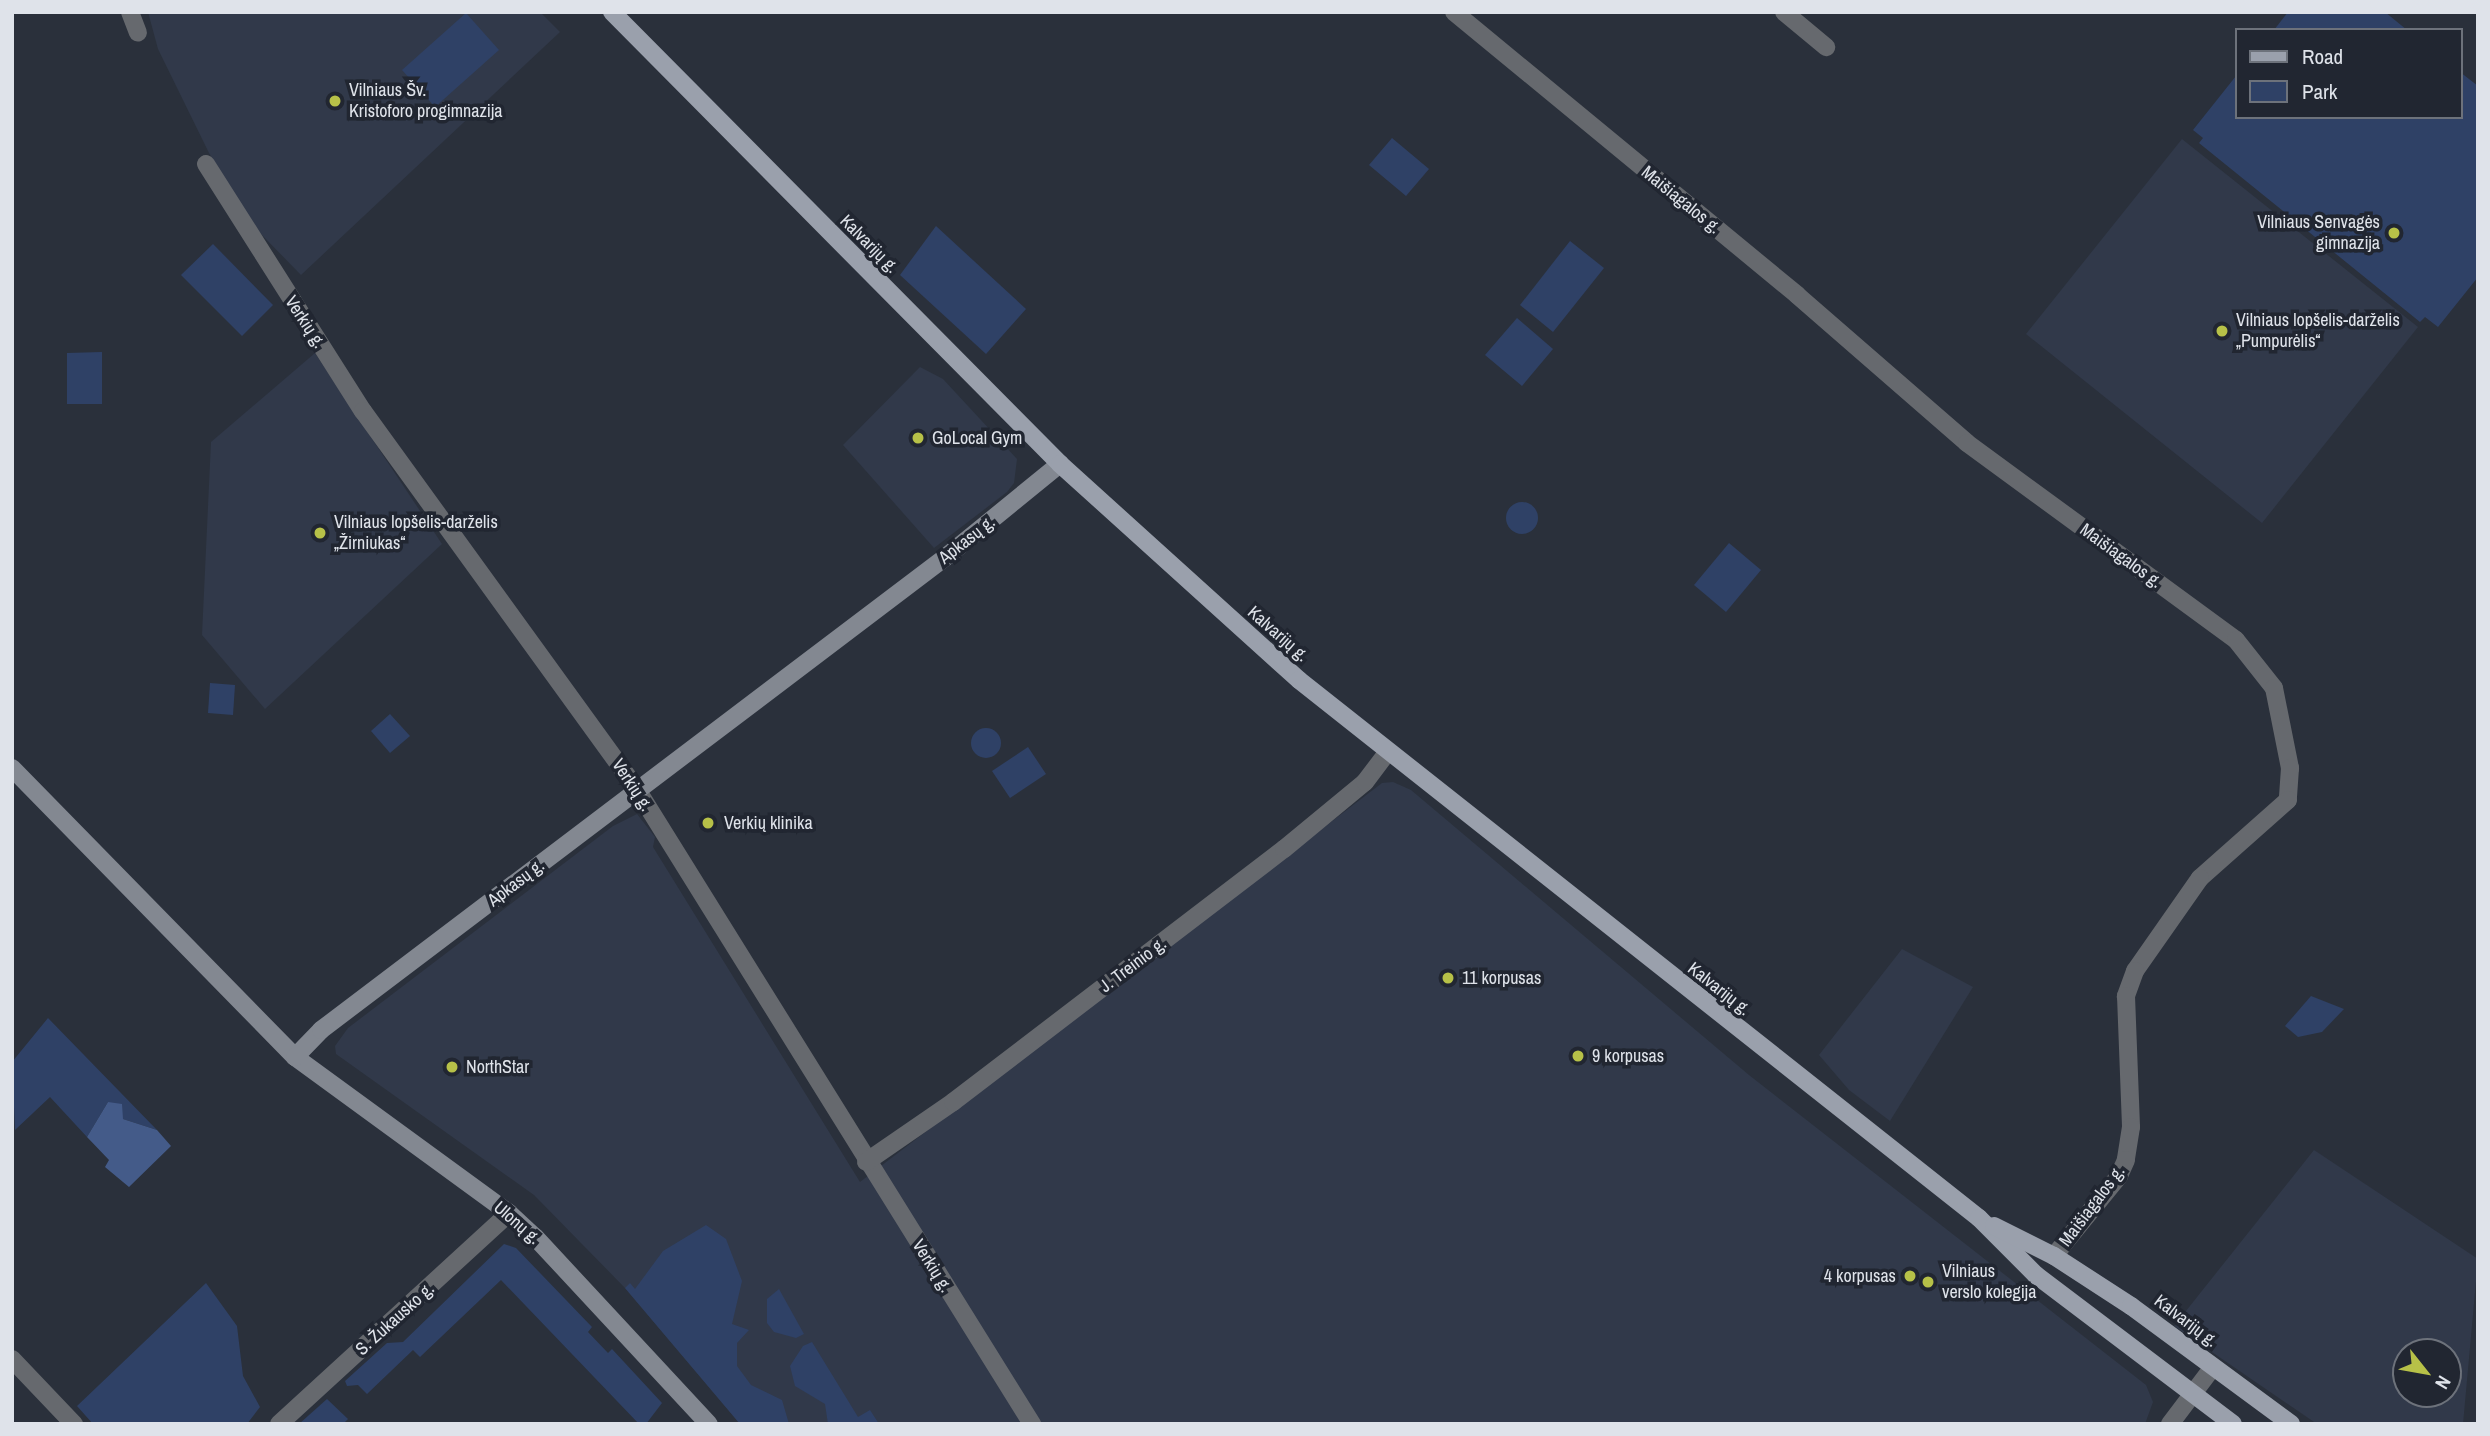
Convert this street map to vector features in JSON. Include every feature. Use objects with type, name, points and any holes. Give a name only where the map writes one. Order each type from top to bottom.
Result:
[{"type":"main road","name":"Kalvarijų g.","points":[[612,12],[1059,464],[1197,590],[1387,754],[1979,1218],[2036,1275],[2233,1424]]},
{"type":"main road","name":"Apkasų g.","points":[[295,1057],[321,1030],[947,556],[1059,464]]},
{"type":"main road","points":[[12,768],[295,1057]]},
{"type":"main road","name":"Ulonų g.","points":[[295,1057],[509,1213],[709,1424]]},
{"type":"main road","name":"Kalvarijų g.","points":[[1979,1218],[2054,1256],[2291,1424]]},
{"type":"street","points":[[130,12],[138,33]]},
{"type":"street","name":"Maišiagalos g.","points":[[1454,12],[1967,443],[2252,655],[2274,688],[2290,768],[2288,800],[2200,878],[2135,971],[2126,1009],[2128,1152],[2119,1176],[2054,1256]]},
{"type":"street","points":[[1784,12],[1826,47]]},
{"type":"street","name":"Verkių g.","points":[[206,164],[363,411],[638,791],[866,1162],[1032,1424]]},
{"type":"street","name":"J. Treinio g.","points":[[866,1162],[953,1102],[1284,849],[1365,782],[1387,754]]},
{"type":"street","name":"S. Žukausko g.","points":[[279,1424],[509,1213]]},
{"type":"street","points":[[12,1359],[74,1424]]},
{"type":"street","points":[[2170,1424],[2213,1367]]},
{"type":"shaded area","name":"Vilniaus Šv. Kristoforo progimnazija","points":[[148,12],[540,12],[560,32],[301,275],[258,231],[209,153],[158,49]]},
{"type":"shaded area","name":"Vilniaus lopšelis-darželis „Pumpurėlis“","points":[[2182,139],[2418,327],[2262,523],[2026,334]]},
{"type":"shaded area","name":"Vilniaus lopšelis-darželis „Žirniukas“","points":[[315,353],[442,544],[265,709],[202,635],[211,442]]},
{"type":"shaded area","points":[[920,367],[943,379],[1017,459],[1014,483],[1007,492],[934,548],[843,445]]},
{"type":"shaded area","points":[[1393,782],[1411,790],[1749,1075],[2146,1385],[2153,1402],[2145,1424],[740,1424],[625,1288],[534,1195],[336,1054],[335,1046],[348,1028],[613,826],[637,814],[655,837],[653,847],[860,1182],[1382,783]]},
{"type":"shaded area","points":[[1902,949],[1973,987],[1890,1121],[1849,1090],[1819,1055]]},
{"type":"shaded area","points":[[108,1102],[122,1104],[123,1119],[157,1130],[171,1146],[129,1187],[105,1167],[109,1160],[87,1137]]},
{"type":"shaded area","points":[[2314,1150],[2478,1259],[2463,1424],[2317,1424],[2174,1326]]},
{"type":"green space","points":[[2288,12],[2385,12],[2405,28],[2276,28]]},
{"type":"green space","points":[[466,13],[499,50],[435,107],[402,70]]},
{"type":"green space","name":"Vilniaus Senvagės gimnazija","points":[[2462,74],[2478,86],[2478,277],[2438,327],[2425,317],[2420,322],[2199,143],[2203,138],[2193,130],[2234,79],[2234,119],[2462,119]]},
{"type":"green space","points":[[1392,138],[1429,169],[1406,196],[1369,165]]},
{"type":"green space","points":[[936,226],[1026,309],[986,354],[900,275]]},
{"type":"green space","points":[[1570,241],[1604,268],[1553,332],[1520,305]]},
{"type":"green space","points":[[213,244],[273,305],[242,336],[181,275]]},
{"type":"green space","points":[[1517,318],[1553,349],[1522,386],[1485,355]]},
{"type":"green space","points":[[102,352],[102,404],[67,404],[67,353]]},
{"type":"green space","points":[[1522,502],[1533,507],[1538,518],[1533,529],[1522,534],[1511,529],[1506,518],[1511,507]]},
{"type":"green space","points":[[1729,543],[1761,570],[1726,612],[1694,585]]},
{"type":"green space","points":[[210,683],[235,685],[233,715],[208,713]]},
{"type":"green space","points":[[390,714],[410,736],[390,753],[371,731]]},
{"type":"green space","points":[[986,728],[997,732],[1001,743],[997,754],[986,758],[975,754],[971,743],[975,732]]},
{"type":"green space","points":[[1028,747],[1046,774],[1010,798],[992,771]]},
{"type":"green space","points":[[2311,996],[2344,1009],[2322,1032],[2298,1037],[2285,1026]]},
{"type":"green space","points":[[48,1018],[157,1130],[123,1119],[108,1102],[87,1137],[50,1097],[15,1130],[12,1062]]},
{"type":"green space","points":[[706,1225],[726,1239],[742,1281],[732,1324],[749,1330],[737,1343],[737,1366],[751,1385],[782,1400],[789,1424],[740,1424],[625,1288],[630,1283],[635,1289],[663,1251]]},
{"type":"green space","points":[[504,1244],[516,1248],[592,1327],[588,1332],[608,1353],[612,1349],[662,1403],[646,1424],[639,1424],[501,1280],[420,1357],[413,1350],[367,1394],[358,1385],[347,1386],[345,1381],[387,1343],[403,1342]]},
{"type":"green space","points":[[206,1283],[237,1326],[243,1376],[260,1407],[247,1424],[93,1424],[77,1406]]},
{"type":"green space","points":[[779,1289],[804,1334],[796,1338],[774,1332],[767,1323],[767,1299]]},
{"type":"green space","points":[[812,1342],[858,1417],[870,1410],[879,1424],[828,1424],[825,1404],[795,1386],[790,1366],[803,1346]]},
{"type":"green space","points":[[327,1399],[348,1419],[343,1424],[299,1424]]},
{"type":"place","name":"Vilniaus Šv. Kristoforo progimnazija","points":[[335,101]]},
{"type":"place","name":"Vilniaus Senvagės gimnazija","points":[[2394,233]]},
{"type":"place","name":"Vilniaus lopšelis-darželis „Pumpurėlis“","points":[[2222,331]]},
{"type":"place","name":"GoLocal Gym","points":[[918,438]]},
{"type":"place","name":"Vilniaus lopšelis-darželis „Žirniukas“","points":[[320,533]]},
{"type":"place","name":"Verkių klinika","points":[[708,823]]},
{"type":"place","name":"11 korpusas","points":[[1448,978]]},
{"type":"place","name":"9 korpusas","points":[[1578,1056]]},
{"type":"place","name":"NorthStar","points":[[452,1067]]},
{"type":"place","name":"4 korpusas","points":[[1910,1276]]},
{"type":"place","name":"Vilniaus verslo kolegija","points":[[1928,1282]]}]
